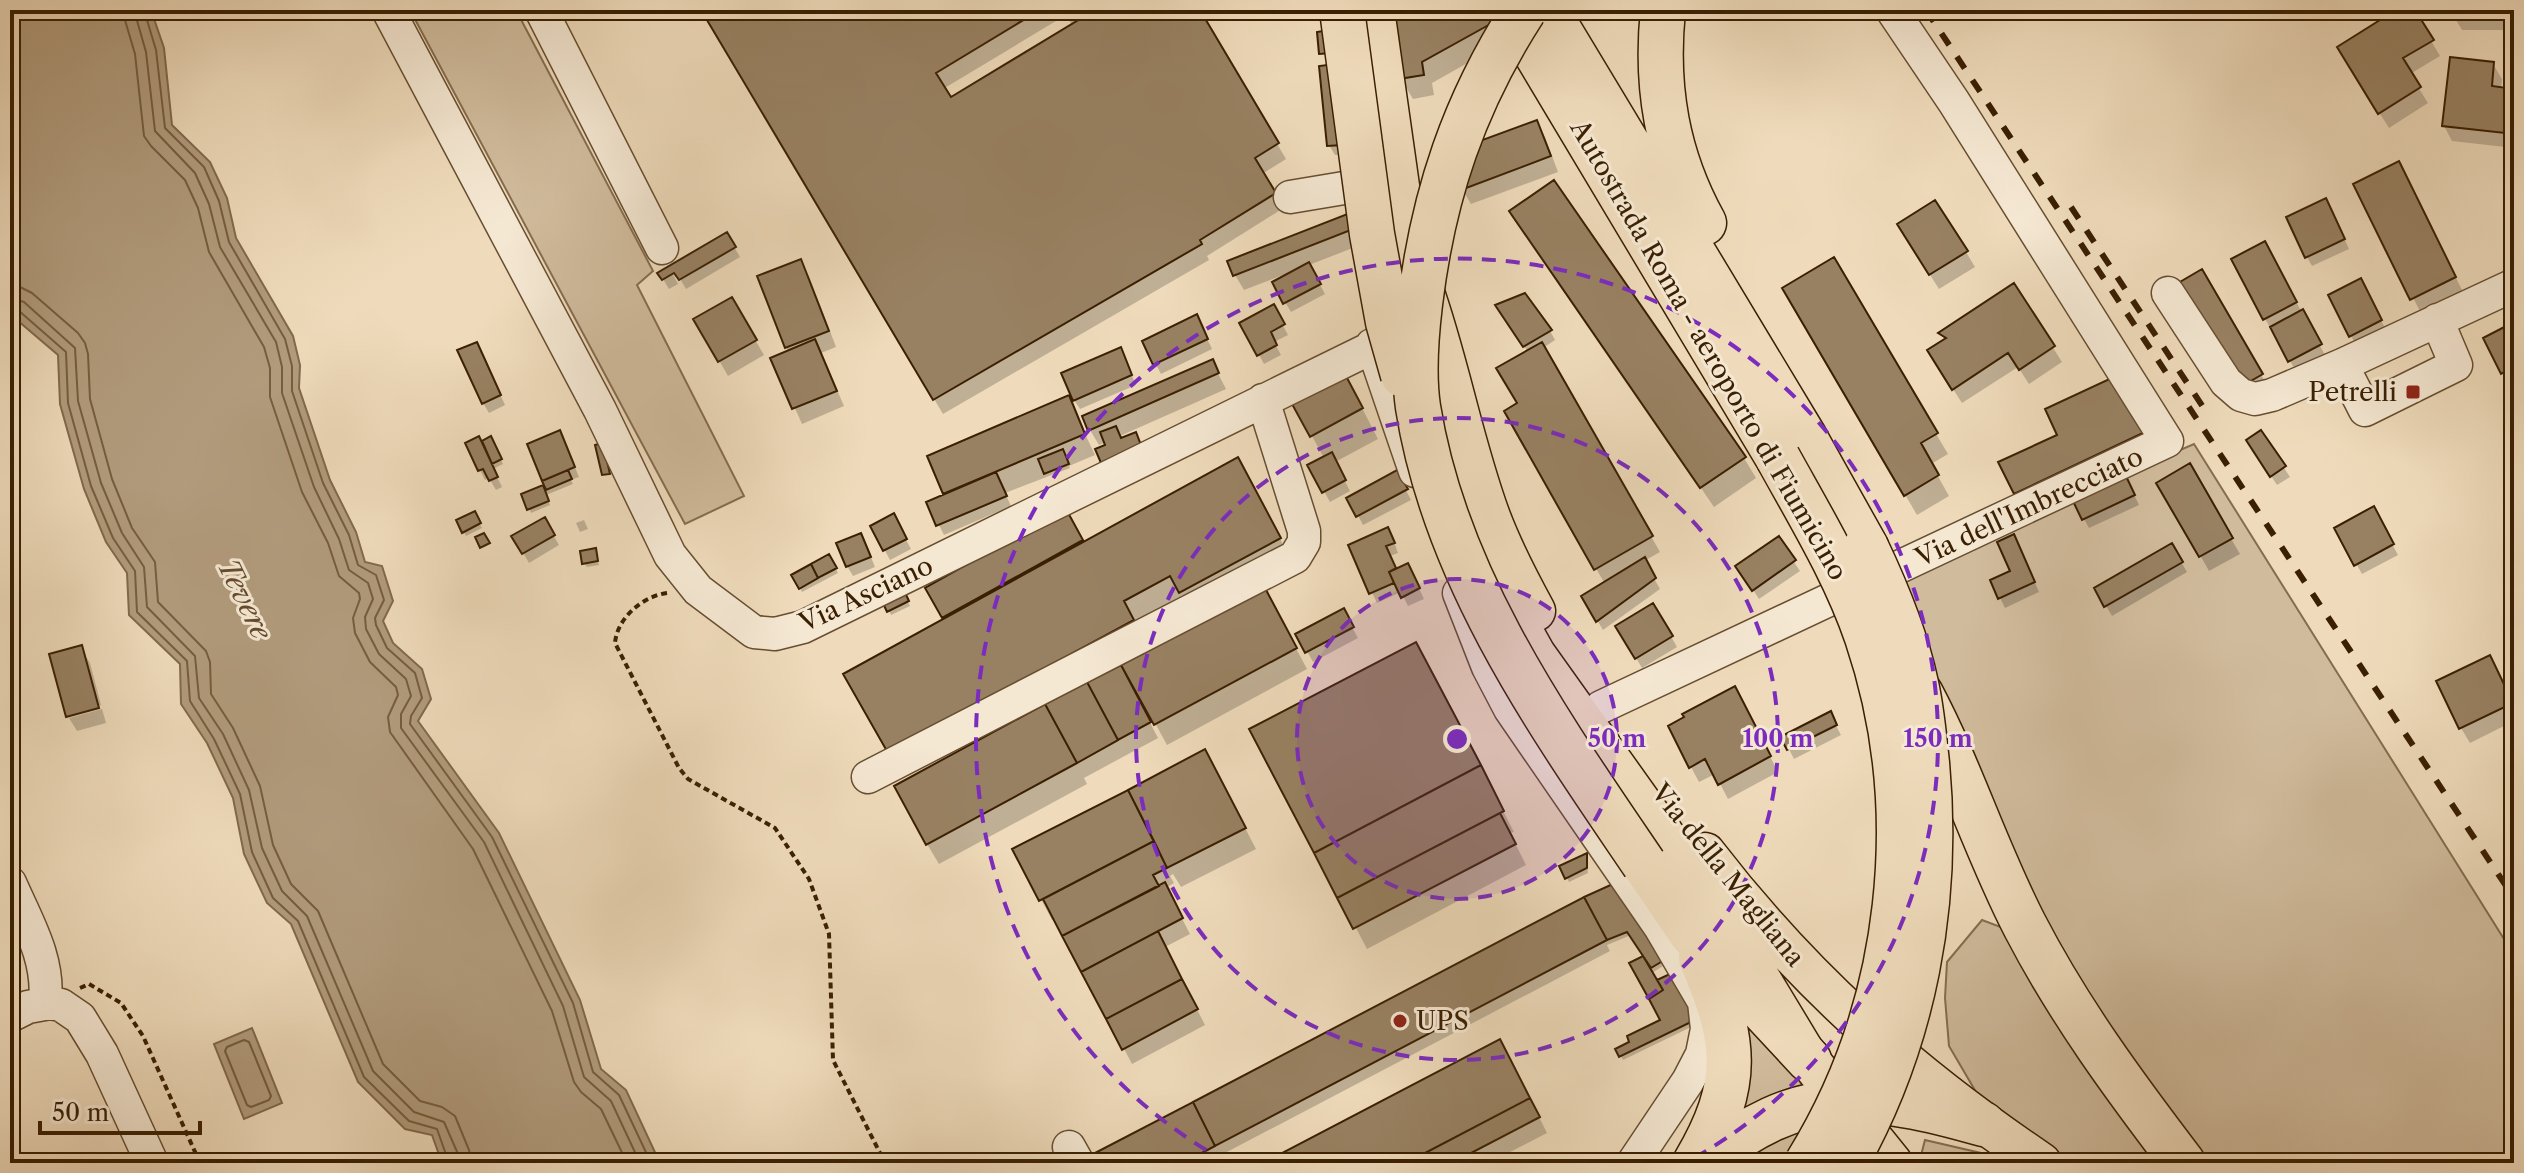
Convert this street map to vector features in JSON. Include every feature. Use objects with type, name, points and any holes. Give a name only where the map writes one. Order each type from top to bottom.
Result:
[{"type":"highway","points":[[1342,10],[1365,188],[1384,301],[1397,355],[1420,419],[1447,517],[1478,595],[1536,698],[1691,933],[1809,1060]]},
{"type":"highway","points":[[1663,10],[1660,35],[1662,89],[1672,150],[1681,178],[1772,351],[1805,438]]},
{"type":"highway","points":[[1420,419],[1416,375],[1419,318],[1427,251],[1442,184],[1454,147],[1480,88],[1532,18]]},
{"type":"highway","name":"Autostrada Roma - aeroporto di Fiumicino","points":[[1532,18],[1805,438],[1876,569],[1904,640],[1916,684],[1932,840],[1923,941],[1910,1007],[1889,1072],[1846,1163]]},
{"type":"highway","name":"Autostrada Roma - aeroporto di Fiumicino","points":[[1532,18],[1818,530],[1857,611],[1886,707],[1899,818],[1898,870],[1889,946],[1872,1017],[1856,1063],[1830,1124],[1807,1163]]},
{"type":"highway","points":[[1916,684],[1947,746],[2004,884],[2043,959],[2094,1043],[2183,1163]]},
{"type":"highway","points":[[1691,933],[1723,1012],[1730,1051],[1721,1107],[1695,1163]]},
{"type":"highway","points":[[1705,1163],[1769,1120],[1815,1103],[1869,1100],[1924,1109],[1983,1124]]},
{"type":"main road","name":"Via della Magliana","points":[[1374,10],[1419,333],[1446,457],[1484,561],[1535,654],[1669,842],[1754,969],[1809,1060],[1892,1163]]},
{"type":"main road","name":"Via della Magliana","points":[[1407,245],[1437,331],[1464,435],[1496,533],[1536,612],[1601,707],[1676,815],[1732,888],[1799,965],[1882,1044],[1983,1124],[2041,1163]]},
{"type":"street","name":"Via Asciano","points":[[388,10],[600,410],[670,555],[698,590],[754,632],[775,634],[803,627],[1371,348]]},
{"type":"street","points":[[541,10],[662,248]]},
{"type":"street","name":"Via dell'Imbrecciato","points":[[1601,707],[2167,441],[1954,102],[1892,10]]},
{"type":"street","points":[[1290,197],[1397,180]]},
{"type":"street","name":"Via della Magliana","points":[[1371,348],[1407,245]]},
{"type":"street","points":[[2168,293],[2226,382],[2241,395],[2255,399],[2342,365],[2514,285]]},
{"type":"street","points":[[2342,365],[2365,410],[2378,404],[2456,365],[2437,320]]},
{"type":"street","points":[[1371,348],[1494,681],[1518,721],[1660,927],[1704,1002],[1707,1029],[1702,1054],[1688,1081],[1633,1163]]},
{"type":"street","points":[[868,777],[1295,557],[1304,542],[1304,531],[1263,400]]},
{"type":"street","points":[[1494,681],[1535,654]]},
{"type":"street","points":[[10,883],[42,958],[46,975],[45,1003]]},
{"type":"street","points":[[10,1016],[45,1003],[67,1008],[88,1028],[152,1163]]},
{"type":"path","points":[[698,590],[655,594],[623,620],[616,632],[615,643],[679,768],[688,779],[775,828],[809,879],[829,934],[833,1060],[885,1163]]},
{"type":"path","points":[[45,1003],[89,984],[121,1003],[143,1036],[200,1163]]},
{"type":"shaded area","points":[[410,10],[516,10],[653,271],[637,285],[744,496],[685,524]]},
{"type":"shaded area","points":[[2194,444],[2514,955],[2514,1163],[2199,1163],[2035,924],[1957,733],[1902,580],[2029,515]]},
{"type":"shaded area","points":[[1982,920],[2006,929],[2171,1163],[2073,1163],[1976,1092],[1949,1046],[1945,998],[1947,962]]},
{"type":"shaded area","points":[[1736,1007],[1821,1095],[1785,1105],[1735,1111]]},
{"type":"shaded area","points":[[1812,1112],[1782,1163],[1717,1163]]},
{"type":"shaded area","points":[[1925,1140],[1981,1153],[1998,1163],[1919,1163]]},
{"type":"water","name":"Tevere","points":[[10,10],[151,10],[164,48],[172,125],[210,162],[227,198],[236,238],[293,336],[300,365],[299,388],[330,480],[356,532],[365,562],[382,566],[393,601],[383,621],[393,643],[422,669],[431,699],[418,721],[499,833],[580,1000],[601,1069],[626,1090],[660,1163],[442,1163],[432,1135],[405,1129],[358,1082],[291,924],[267,903],[244,854],[233,798],[207,743],[181,704],[180,664],[129,615],[127,573],[106,542],[84,489],[60,404],[58,355],[10,314]]},
{"type":"water","points":[[252,1028],[282,1103],[244,1119],[214,1044]]},
{"type":"building","points":[[701,10],[1040,10],[936,73],[951,97],[1095,10],[1200,10],[1279,143],[1255,158],[1276,193],[1200,240],[1202,244],[933,400]]},
{"type":"building","points":[[1392,10],[1486,10],[1494,22],[1422,62],[1424,75],[1399,79]]},
{"type":"building","points":[[2396,10],[2415,10],[2434,40],[2403,58],[2421,87],[2378,114],[2337,47]]},
{"type":"building","points":[[1329,30],[1332,53],[1319,54],[1317,32]]},
{"type":"building","points":[[2450,57],[2494,62],[2492,86],[2514,89],[2514,134],[2442,126]]},
{"type":"building","points":[[1335,64],[1343,145],[1327,146],[1319,66]]},
{"type":"building","points":[[1537,120],[1551,156],[1461,190],[1447,153]]},
{"type":"building","points":[[2399,161],[2456,277],[2410,300],[2353,184]]},
{"type":"building","points":[[1554,180],[1746,457],[1700,488],[1509,211]]},
{"type":"building","points":[[2326,198],[2345,239],[2305,258],[2286,217]]},
{"type":"building","points":[[1935,200],[1968,251],[1929,275],[1897,224]]},
{"type":"building","points":[[1350,213],[1356,228],[1233,276],[1227,261]]},
{"type":"building","points":[[727,232],[736,247],[679,280],[674,273],[662,280],[657,273]]},
{"type":"building","points":[[2265,241],[2297,302],[2263,320],[2231,259]]},
{"type":"building","points":[[1834,257],[1938,433],[1921,443],[1939,475],[1904,496],[1782,288]]},
{"type":"building","points":[[801,259],[829,331],[785,348],[757,276]]},
{"type":"building","points":[[1309,262],[1321,284],[1283,304],[1272,282]]},
{"type":"building","points":[[2202,269],[2263,374],[2235,390],[2173,286]]},
{"type":"building","points":[[2361,278],[2382,320],[2349,337],[2328,295]]},
{"type":"building","points":[[2014,283],[2055,346],[2019,370],[2008,353],[1952,390],[1927,350],[1946,338],[1938,333]]},
{"type":"building","points":[[1525,293],[1552,330],[1523,347],[1495,305]]},
{"type":"building","points":[[732,297],[757,340],[718,362],[693,319]]},
{"type":"building","points":[[1274,304],[1285,324],[1271,332],[1277,345],[1257,356],[1239,323]]},
{"type":"building","points":[[2303,309],[2322,344],[2288,362],[2270,327]]},
{"type":"building","points":[[1197,314],[1208,339],[1153,365],[1142,341]]},
{"type":"building","points":[[2514,322],[2514,367],[2501,374],[2483,338]]},
{"type":"building","points":[[815,339],[837,391],[792,409],[770,358]]},
{"type":"building","points":[[477,342],[501,395],[482,404],[457,350]]},
{"type":"building","points":[[1542,342],[1653,536],[1594,570],[1504,411],[1517,403],[1496,368]]},
{"type":"building","points":[[1121,347],[1132,375],[1073,401],[1061,373]]},
{"type":"building","points":[[1213,359],[1219,373],[1088,431],[1082,416]]},
{"type":"building","points":[[2118,375],[2145,432],[2014,494],[1998,462],[2057,435],[2045,409]]},
{"type":"building","points":[[1346,376],[1363,408],[1310,437],[1292,404]]},
{"type":"building","points":[[1069,395],[1085,434],[943,494],[927,456]]},
{"type":"building","points":[[1116,426],[1121,438],[1136,432],[1144,453],[1104,470],[1095,449],[1105,445],[1100,432]]},
{"type":"building","points":[[560,430],[575,467],[542,481],[527,444]]},
{"type":"building","points":[[2261,430],[2286,466],[2270,477],[2246,440]]},
{"type":"building","points":[[479,436],[498,477],[489,481],[483,469],[478,471],[465,443]]},
{"type":"building","points":[[491,436],[502,459],[492,464],[482,441]]},
{"type":"building","points":[[603,443],[610,474],[602,475],[595,445]]},
{"type":"building","points":[[1063,449],[1069,464],[1044,474],[1038,459]]},
{"type":"building","points":[[1332,452],[1346,480],[1322,493],[1307,465]]},
{"type":"building","points":[[1238,457],[1281,538],[1179,593],[1170,576],[1124,601],[1134,620],[888,753],[843,674]]},
{"type":"building","points":[[2190,463],[2233,538],[2199,557],[2156,483]]},
{"type":"building","points":[[568,470],[572,479],[546,490],[542,481]]},
{"type":"building","points":[[1397,470],[1408,489],[1356,517],[1346,498]]},
{"type":"building","points":[[996,472],[1007,496],[936,526],[926,502]]},
{"type":"building","points":[[2125,474],[2135,495],[2082,520],[2072,499]]},
{"type":"building","points":[[543,485],[549,501],[527,510],[521,494]]},
{"type":"building","points":[[2374,506],[2394,544],[2354,566],[2334,528]]},
{"type":"building","points":[[1066,509],[1083,540],[942,618],[925,588]]},
{"type":"building","points":[[475,511],[481,523],[462,533],[456,520]]},
{"type":"building","points":[[894,513],[907,539],[883,551],[870,526]]},
{"type":"building","points":[[545,517],[555,535],[522,554],[511,536]]},
{"type":"building","points":[[1388,527],[1395,543],[1386,546],[1396,568],[1389,572],[1394,583],[1369,594],[1348,545]]},
{"type":"building","points":[[484,533],[490,543],[480,548],[475,537]]},
{"type":"building","points":[[861,533],[871,557],[846,567],[836,543]]},
{"type":"building","points":[[2014,534],[2035,582],[1998,599],[1990,580],[2010,571],[1997,542]]},
{"type":"building","points":[[1779,536],[1796,560],[1752,591],[1735,566]]},
{"type":"building","points":[[2172,543],[2183,562],[2104,607],[2094,588]]},
{"type":"building","points":[[596,548],[598,561],[582,564],[580,551]]},
{"type":"building","points":[[829,554],[837,568],[818,578],[811,564]]},
{"type":"building","points":[[1645,557],[1656,578],[1596,622],[1581,596]]},
{"type":"building","points":[[1408,563],[1420,588],[1401,598],[1389,572]]},
{"type":"building","points":[[811,564],[818,578],[799,589],[791,575]]},
{"type":"building","points":[[902,586],[909,601],[887,612],[880,597]]},
{"type":"building","points":[[1265,588],[1297,648],[1154,725],[1121,665]]},
{"type":"building","points":[[1653,603],[1673,636],[1635,659],[1615,626]]},
{"type":"building","points":[[1344,608],[1354,627],[1305,653],[1295,634]]},
{"type":"building","points":[[1416,642],[1481,765],[1314,853],[1249,729]]},
{"type":"building","points":[[82,645],[99,708],[66,717],[49,654]]},
{"type":"building","points":[[2490,655],[2513,703],[2459,729],[2436,681]]},
{"type":"building","points":[[1121,665],[1151,722],[1118,740],[1087,682]]},
{"type":"building","points":[[1087,682],[1118,740],[1077,763],[1045,704]]},
{"type":"building","points":[[1735,686],[1771,756],[1718,785],[1705,759],[1689,768],[1668,726],[1684,717],[1682,714]]},
{"type":"building","points":[[1045,704],[1077,763],[926,845],[894,786]]},
{"type":"building","points":[[1831,711],[1837,725],[1787,750],[1780,737]]},
{"type":"building","points":[[1205,749],[1246,828],[1167,868],[1128,790]]},
{"type":"building","points":[[1481,765],[1504,811],[1337,898],[1314,853]]},
{"type":"building","points":[[1128,790],[1154,841],[1039,901],[1012,849]]},
{"type":"building","points":[[1500,813],[1516,844],[1353,929],[1337,898]]},
{"type":"building","points":[[1154,841],[1167,868],[1153,875],[1159,886],[1062,936],[1043,899]]},
{"type":"building","points":[[1587,853],[1587,868],[1565,879],[1559,866]]},
{"type":"building","points":[[1165,882],[1183,918],[1081,972],[1062,936]]},
{"type":"building","points":[[1615,883],[1666,959],[1651,968],[1627,932],[1607,940],[1584,897]]},
{"type":"building","name":"UPS","points":[[1584,897],[1607,940],[1215,1146],[1193,1102]]},
{"type":"building","points":[[1158,931],[1182,979],[1106,1019],[1081,972]]},
{"type":"building","points":[[1643,956],[1663,990],[1649,999],[1629,963]]},
{"type":"building","points":[[1674,972],[1694,1013],[1689,1023],[1619,1057],[1615,1049],[1629,1042],[1627,1036],[1660,1020],[1649,999],[1663,990],[1657,980]]},
{"type":"building","points":[[1182,979],[1198,1009],[1122,1050],[1106,1019]]},
{"type":"building","points":[[1500,1039],[1530,1098],[1406,1163],[1263,1163]]},
{"type":"building","points":[[1530,1098],[1540,1117],[1452,1163],[1406,1163]]},
{"type":"building","points":[[1193,1102],[1215,1146],[1183,1163],[1100,1163],[1095,1153]]},
{"type":"railway","points":[[1926,10],[2514,898]]},
{"type":"railway","points":[[2071,207],[2203,407]]},
{"type":"place","name":"Petrelli","points":[[2413,392]]},
{"type":"place","name":"UPS","points":[[1400,1021]]}]
